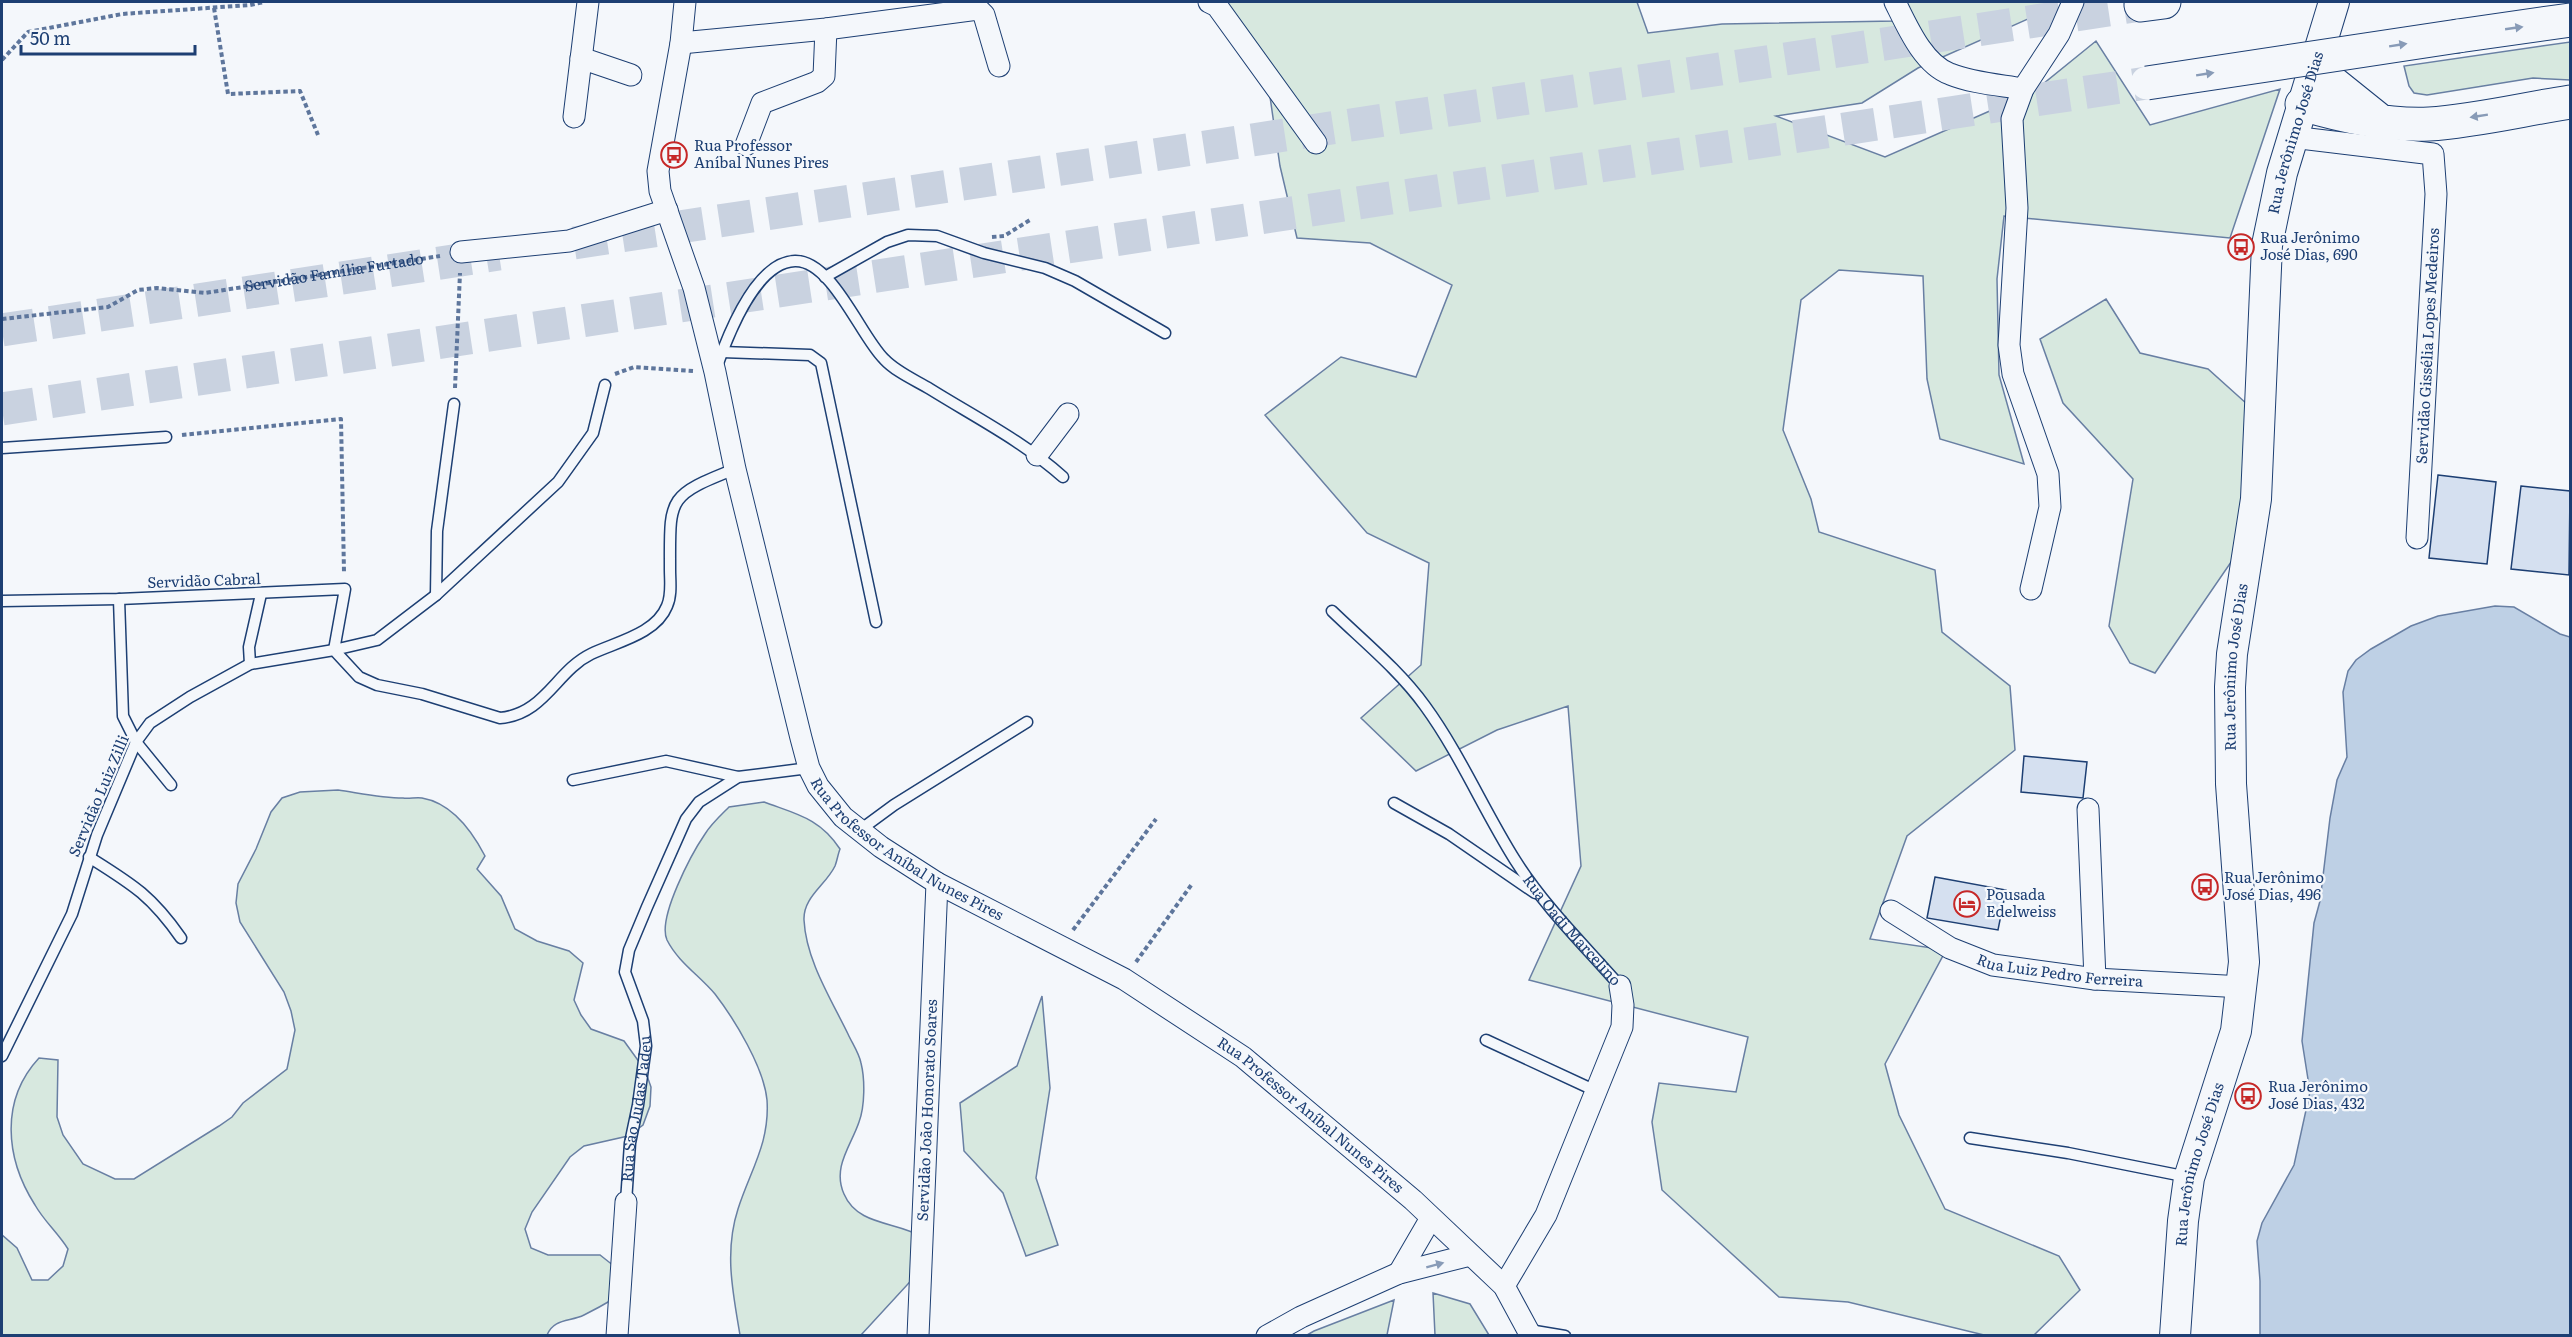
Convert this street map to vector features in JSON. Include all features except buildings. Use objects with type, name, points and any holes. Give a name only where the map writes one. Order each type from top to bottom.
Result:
[{"type":"highway","points":[[2147,82],[2571,20]]},
{"type":"highway","points":[[2313,67],[2380,121]]},
{"type":"highway","points":[[2302,104],[2330,112],[2380,121],[2431,139],[2571,102]]},
{"type":"main road","name":"Rua Jerônimo José Dias","points":[[2175,1335],[2183,1221],[2189,1178],[2236,1031],[2243,987],[2244,962],[2231,784],[2231,676],[2257,488],[2267,245],[2292,137],[2334,2]]},
{"type":"street","points":[[574,117],[588,2]]},
{"type":"street","name":"Rua Professor Aníbal Nunes Pires","points":[[685,2],[681,43],[658,171],[660,191],[693,288],[715,372],[735,469],[809,768],[831,804],[860,830],[938,883],[1124,979],[1184,1016],[1243,1057],[1413,1200],[1504,1286],[1530,1333]]},
{"type":"street","points":[[1209,2],[1218,6],[1316,143]]},
{"type":"street","points":[[1895,2],[1918,44],[1938,67],[1950,75],[2023,89]]},
{"type":"street","points":[[2031,590],[2050,507],[2048,474],[2013,374],[2009,345],[2017,208],[2012,119],[2023,89],[2059,34],[2073,2]]},
{"type":"street","points":[[681,43],[826,29],[978,9],[984,15],[999,66]]},
{"type":"street","points":[[746,145],[765,100],[817,82],[824,76],[826,29]]},
{"type":"street","points":[[581,58],[631,75]]},
{"type":"street","points":[[2292,137],[2431,139]]},
{"type":"street","name":"Servidão Gissélia Lopes Medeiros","points":[[2417,538],[2436,194],[2431,139]]},
{"type":"street","points":[[461,252],[569,241],[667,210]]},
{"type":"street","points":[[1037,455],[1068,414]]},
{"type":"street","points":[[2088,809],[2095,979]]},
{"type":"street","name":"Servidão João Honorato Soares","points":[[918,1335],[938,883]]},
{"type":"street","name":"Rua Luiz Pedro Ferreira","points":[[1891,911],[1950,948],[1993,965],[2095,979],[2243,987]]},
{"type":"street","name":"Rua Oadi Marcelino","points":[[1504,1286],[1546,1215],[1622,1027],[1623,1005],[1620,986]]},
{"type":"street","name":"Rua São Judas Tadeu","points":[[616,1335],[627,1202]]},
{"type":"street","points":[[1399,1273],[1431,1218]]},
{"type":"street","points":[[1267,1335],[1301,1317],[1399,1273],[1470,1255]]},
{"type":"lane","points":[[825,277],[887,243],[908,235],[923,234],[1045,268],[1075,281],[1165,333]]},
{"type":"lane","points":[[715,372],[739,314],[763,278],[772,269],[796,261],[809,264],[825,277],[855,316],[865,337],[887,362],[1037,455],[1063,477]]},
{"type":"lane","points":[[722,352],[810,355],[821,363],[876,622]]},
{"type":"lane","name":"Servidão Luiz Zilli","points":[[2,1056],[72,914],[88,857],[136,742],[150,723],[164,712],[250,664],[334,650],[377,640],[436,595],[558,482],[593,433],[605,385]]},
{"type":"lane","points":[[436,595],[438,531],[454,404]]},
{"type":"lane","points":[[2,448],[166,437]]},
{"type":"lane","points":[[345,589],[334,650],[359,677],[377,685],[422,694],[500,718],[513,717],[552,690],[589,654],[642,632],[656,620],[667,607],[670,591],[670,517],[675,504],[694,485],[735,469]]},
{"type":"lane","name":"Servidão Cabral","points":[[2,601],[119,599],[345,589]]},
{"type":"lane","points":[[250,664],[249,647],[261,594]]},
{"type":"lane","points":[[119,599],[123,716],[136,742],[171,785]]},
{"type":"lane","name":"Rua Oadi Marcelino","points":[[1332,611],[1405,681],[1424,705],[1451,744],[1515,860],[1542,898],[1620,986]]},
{"type":"lane","points":[[860,830],[894,805],[1027,722]]},
{"type":"lane","points":[[573,780],[666,760],[738,777]]},
{"type":"lane","name":"Rua São Judas Tadeu","points":[[627,1202],[630,1143],[639,1105],[646,1046],[644,1021],[626,972],[629,950],[687,819],[699,802],[738,777],[809,768]]},
{"type":"lane","points":[[1394,803],[1449,834],[1542,898]]},
{"type":"lane","points":[[88,857],[143,892],[162,911],[181,938]]},
{"type":"lane","points":[[1486,1040],[1596,1091]]},
{"type":"lane","points":[[1970,1138],[2068,1153],[2189,1178]]},
{"type":"lane","points":[[1530,1333],[1565,1335]]},
{"type":"path","points":[[2,60],[28,32],[122,14],[264,2]]},
{"type":"path","points":[[214,8],[228,94],[300,91],[318,135]]},
{"type":"path","points":[[454,404],[461,252]]},
{"type":"path","name":"Servidão Família Furtado","points":[[2,319],[108,307],[138,290],[157,288],[205,293],[461,252]]},
{"type":"path","points":[[605,385],[611,376],[634,367],[715,372]]},
{"type":"path","points":[[166,437],[341,419],[345,589]]},
{"type":"path","points":[[1062,945],[1156,819]]},
{"type":"path","points":[[1124,979],[1192,884]]},
{"type":"shaded area","points":[[1222,2],[1637,2],[1648,33],[1722,24],[1895,21],[1892,2],[2055,2],[2048,10],[1918,68],[1862,103],[1776,116],[1885,157],[2033,92],[2096,41],[2150,125],[2280,89],[2230,238],[2004,216],[1997,279],[1999,375],[2024,464],[1940,439],[1927,379],[1923,276],[1839,270],[1801,300],[1783,430],[1811,499],[1819,532],[1935,570],[1942,632],[2010,686],[2015,750],[1907,836],[1870,939],[1946,950],[1885,1064],[1899,1115],[1945,1209],[2059,1256],[2080,1290],[2034,1335],[1984,1335],[1848,1302],[1779,1297],[1662,1190],[1652,1122],[1659,1083],[1736,1092],[1748,1037],[1529,980],[1581,866],[1568,706],[1497,730],[1416,771],[1361,718],[1421,665],[1429,563],[1367,533],[1265,415],[1341,357],[1416,377],[1452,285],[1370,243],[1297,238],[1280,166],[1267,76]]},
{"type":"shaded area","points":[[2570,42],[2570,80],[2533,78],[2427,95],[2414,93],[2409,86],[2404,66]]},
{"type":"shaded area","points":[[2106,299],[2140,353],[2208,369],[2247,404],[2240,549],[2155,673],[2130,663],[2109,626],[2133,479],[2063,403],[2040,339]]},
{"type":"shaded area","points":[[338,790],[387,797],[422,798],[442,806],[460,820],[474,837],[485,856],[477,869],[501,896],[515,929],[537,941],[569,951],[583,963],[574,1000],[581,1015],[591,1029],[624,1041],[645,1070],[651,1087],[650,1106],[643,1125],[628,1136],[584,1146],[570,1157],[532,1212],[525,1229],[531,1248],[548,1255],[600,1255],[614,1266],[615,1298],[584,1315],[558,1323],[547,1335],[2,1336],[2,1235],[17,1248],[32,1280],[48,1280],[63,1266],[68,1249],[39,1211],[17,1168],[11,1130],[18,1092],[26,1074],[39,1058],[58,1060],[57,1117],[63,1135],[83,1164],[115,1179],[134,1179],[232,1117],[243,1103],[287,1069],[295,1030],[291,1011],[284,992],[240,922],[236,903],[238,884],[271,812],[282,798],[300,792]]},
{"type":"shaded area","points":[[764,802],[807,818],[824,830],[840,849],[831,873],[807,905],[804,920],[814,964],[857,1052],[862,1069],[864,1092],[861,1116],[841,1166],[840,1175],[844,1194],[850,1205],[869,1218],[924,1238],[919,1272],[861,1335],[740,1335],[731,1272],[731,1241],[738,1209],[765,1130],[767,1100],[765,1087],[755,1059],[731,1017],[715,994],[672,948],[665,930],[677,886],[707,830],[729,807]]},
{"type":"shaded area","points":[[1042,996],[1050,1088],[1036,1178],[1058,1245],[1026,1256],[1003,1193],[964,1151],[960,1103],[1017,1066]]},
{"type":"shaded area","points":[[1433,1293],[1470,1304],[1489,1335],[1435,1335]]},
{"type":"shaded area","points":[[1394,1300],[1387,1335],[1307,1335],[1314,1331]]},
{"type":"water","points":[[2495,606],[2514,607],[2560,634],[2570,637],[2570,1335],[2260,1335],[2257,1241],[2262,1223],[2294,1165],[2310,1092],[2302,1041],[2314,923],[2320,901],[2330,818],[2337,780],[2347,757],[2343,692],[2348,671],[2356,660],[2371,649],[2411,626],[2438,616]]},
{"type":"tunnel","points":[[574,243],[2141,5]]},
{"type":"tunnel","points":[[2,409],[2147,83]]},
{"type":"tunnel","points":[[2,330],[499,254]]},
{"type":"place","name":"Rua Professor Aníbal Nunes Pires","points":[[674,155]]},
{"type":"place","name":"Rua Jerônimo José Dias, 690","points":[[2241,247]]},
{"type":"place","name":"Rua Jerônimo José Dias, 496","points":[[2205,887]]},
{"type":"place","name":"Pousada Edelweiss","points":[[1967,904]]},
{"type":"place","name":"Rua Jerônimo José Dias, 432","points":[[2248,1096]]}]
